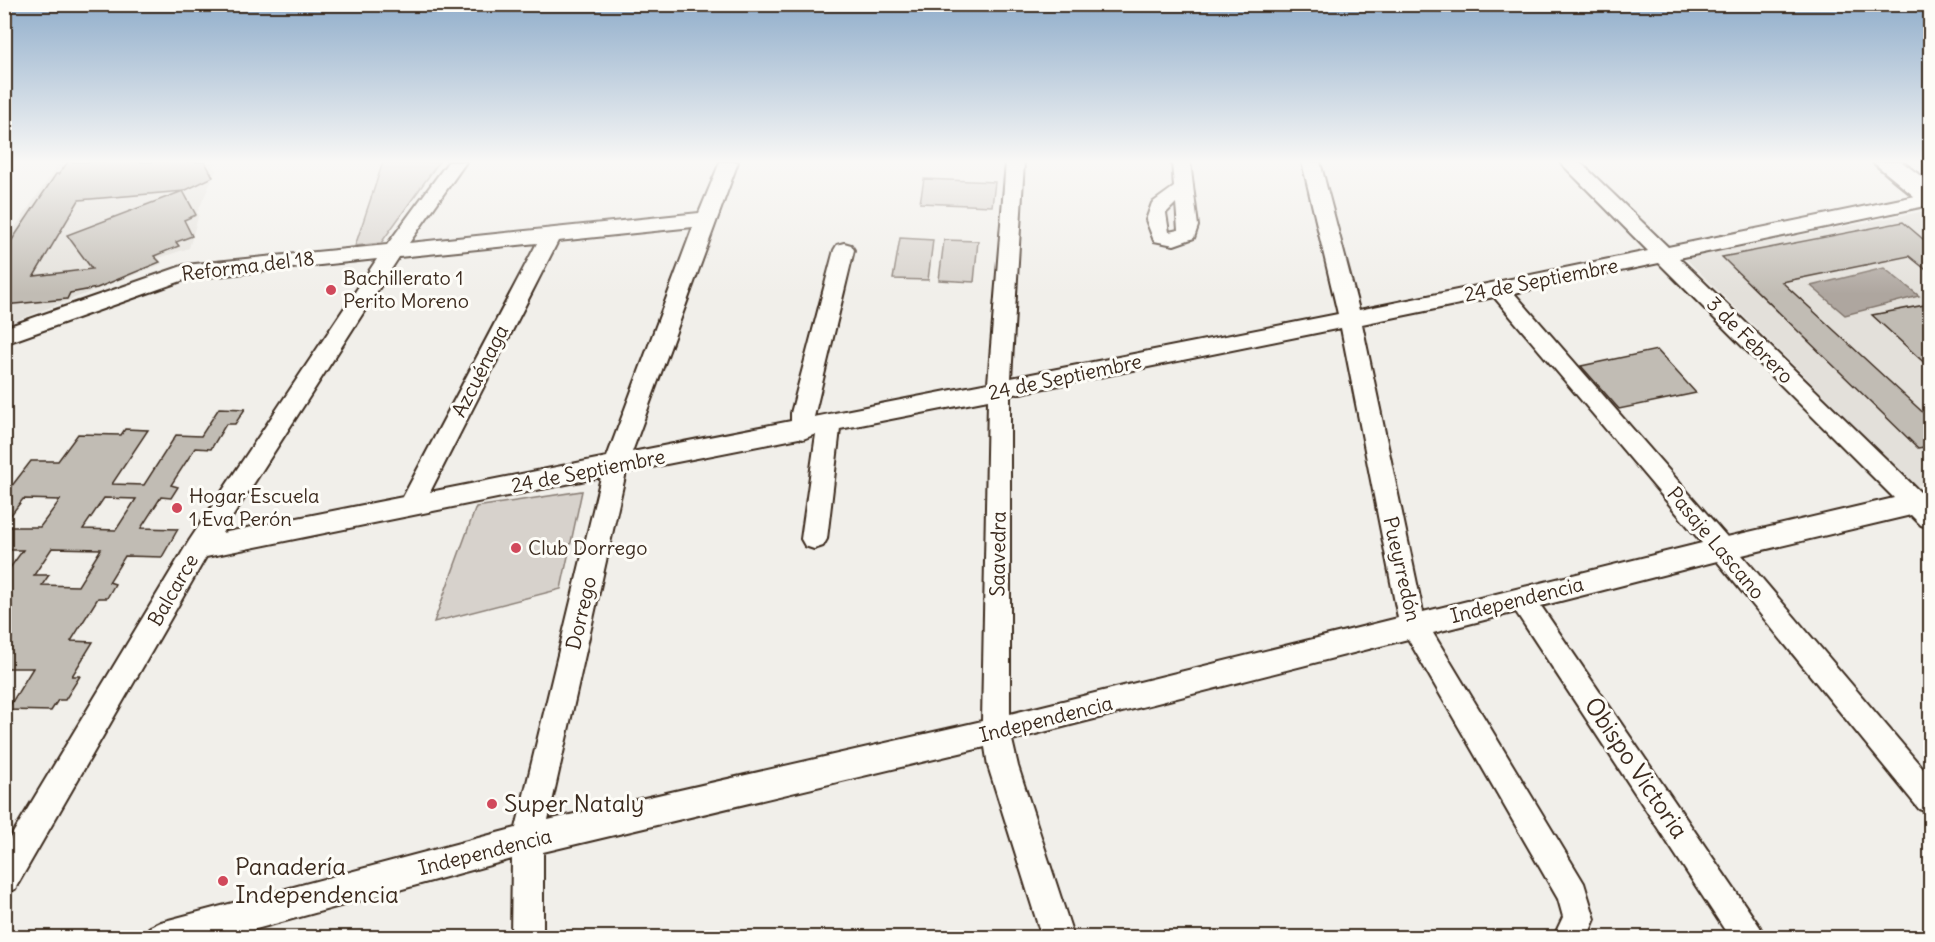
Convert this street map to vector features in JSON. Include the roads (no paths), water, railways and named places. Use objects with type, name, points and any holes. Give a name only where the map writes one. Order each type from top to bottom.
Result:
[{"type":"street","name":"Balcarce","points":[[4,878],[198,548],[393,251],[425,206]]},
{"type":"street","name":"Dorrego","points":[[527,938],[528,840],[615,466],[711,206]]},
{"type":"street","name":"Saavedra","points":[[1012,206],[999,391],[996,731],[1003,766],[1058,938]]},
{"type":"street","name":"Pueyrredón","points":[[1322,206],[1350,318],[1407,604],[1414,625],[1573,894],[1579,919],[1569,938]]},
{"type":"street","name":"3 de Febrero","points":[[1614,206],[1926,507]]},
{"type":"street","name":"24 de Septiembre","points":[[198,548],[999,391],[1350,318],[1665,256],[1894,206]]},
{"type":"street","name":"Reforma del 18","points":[[10,328],[185,272],[706,219]]},
{"type":"street","name":"Azcuénaga","points":[[411,505],[550,236]]},
{"type":"street","points":[[803,430],[802,413],[844,250]]},
{"type":"street","name":"Pasaje Lascano","points":[[1499,289],[1722,549],[1930,799]]},
{"type":"street","points":[[814,539],[829,424]]},
{"type":"street","name":"Independencia","points":[[161,938],[528,840],[996,731],[1722,549],[1926,507]]},
{"type":"street","name":"Obispo Victoria","points":[[1522,599],[1749,938]]},
{"type":"place","name":"Bachillerato 1 Perito Moreno","points":[[331,290]]},
{"type":"place","name":"Hogar Escuela 1 Eva Perón","points":[[177,508]]},
{"type":"place","name":"Club Dorrego","points":[[516,548]]},
{"type":"place","name":"Super Nataly","points":[[492,804]]},
{"type":"place","name":"Panadería Independencia","points":[[223,881]]}]
